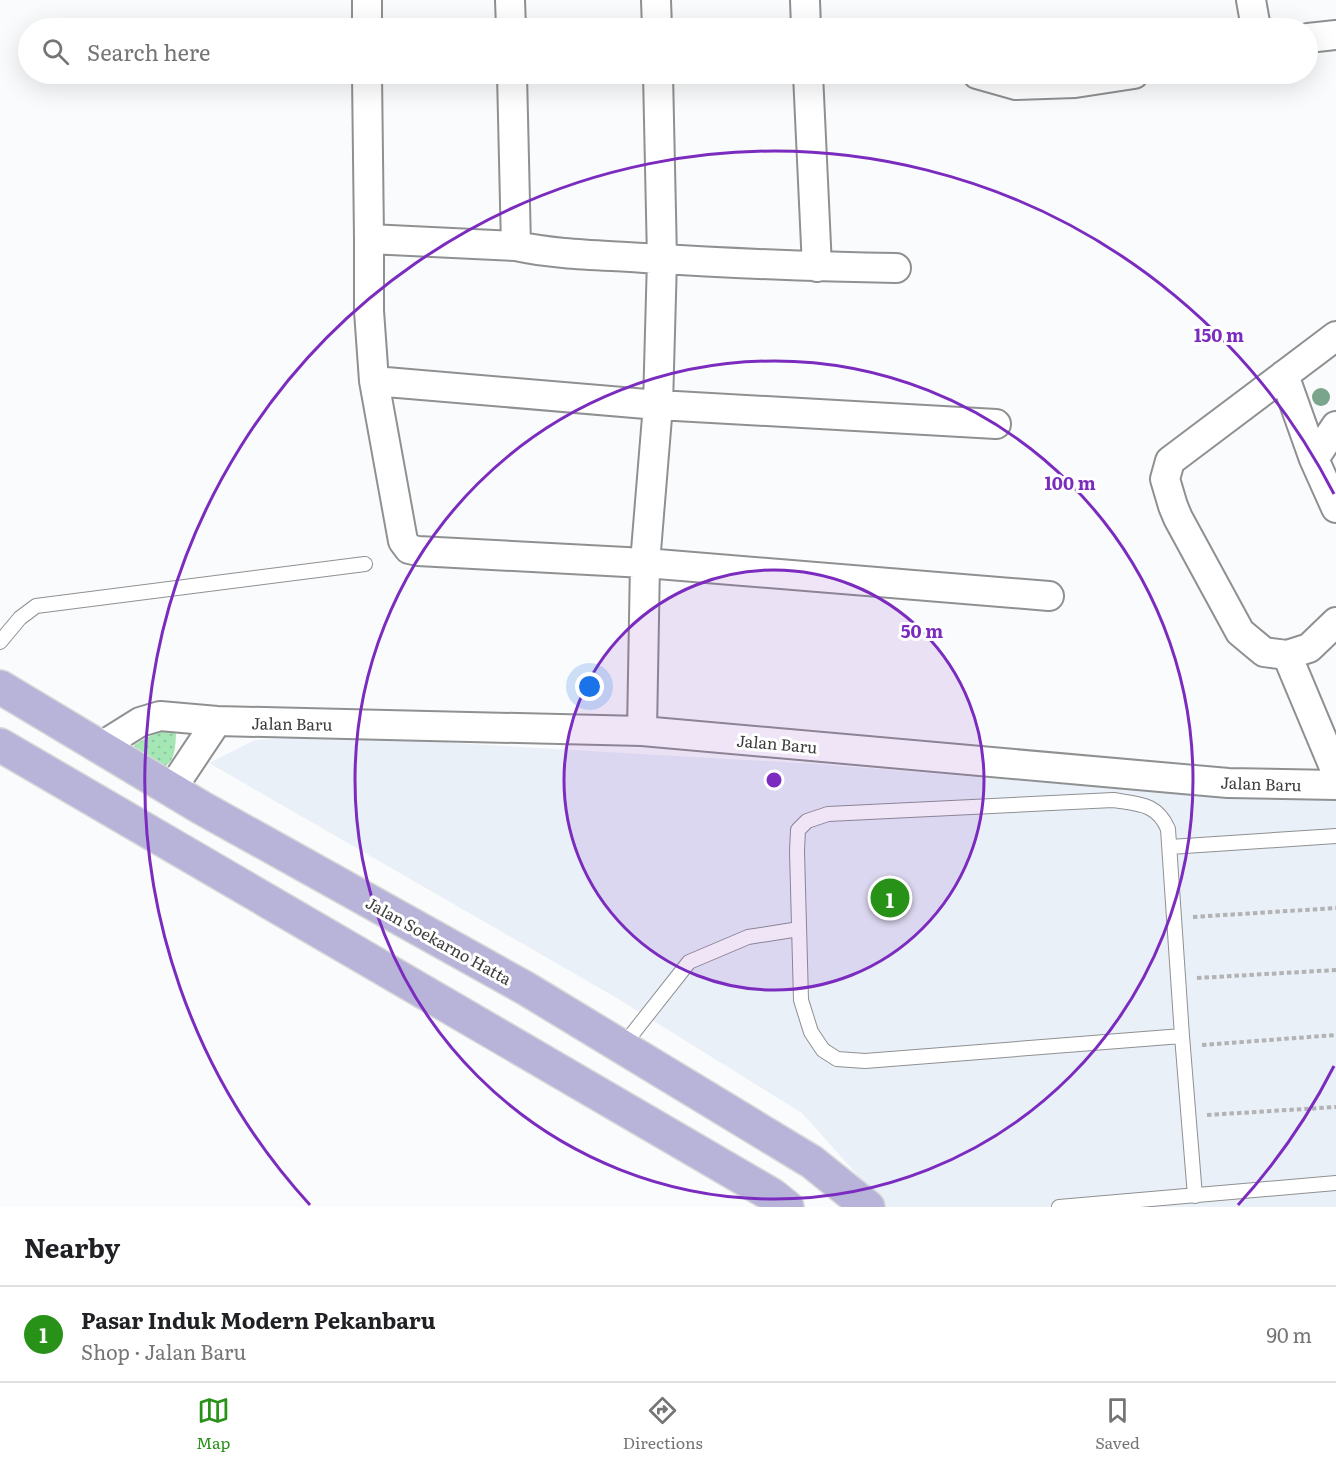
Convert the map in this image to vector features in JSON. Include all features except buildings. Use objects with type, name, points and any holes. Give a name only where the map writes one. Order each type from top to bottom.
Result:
[{"type":"main road","name":"Jalan Soekarno Hatta","points":[[0,687],[171,790],[525,988],[812,1162],[868,1207]]},
{"type":"main road","points":[[0,745],[762,1189],[787,1207]]},
{"type":"street","points":[[367,0],[367,18]]},
{"type":"street","points":[[510,0],[511,18]]},
{"type":"street","points":[[656,0],[657,18]]},
{"type":"street","points":[[1251,0],[1254,18]]},
{"type":"street","points":[[1318,37],[1336,34]]},
{"type":"street","points":[[367,84],[369,311],[374,381],[403,541],[409,549],[429,552],[645,563],[1049,596]]},
{"type":"street","points":[[512,84],[516,246]]},
{"type":"street","points":[[642,731],[645,563],[658,405],[662,259],[658,84]]},
{"type":"street","points":[[808,84],[817,267]]},
{"type":"street","points":[[1012,84],[1046,84]]},
{"type":"street","points":[[369,239],[516,246],[539,251],[662,259],[817,267],[896,268]]},
{"type":"street","points":[[1336,336],[1170,461],[1165,479],[1178,519],[1240,632],[1264,652],[1287,655],[1309,648],[1336,622]]},
{"type":"street","points":[[1284,375],[1314,459],[1336,508]]},
{"type":"street","points":[[374,381],[658,405],[996,424]]},
{"type":"street","points":[[1314,459],[1336,426]]},
{"type":"street","points":[[1287,655],[1336,772]]},
{"type":"street","name":"Jalan Baru","points":[[100,747],[140,722],[160,716],[217,721],[642,731],[1228,783],[1336,785]]},
{"type":"street","points":[[171,790],[217,721]]},
{"type":"lane","points":[[0,642],[20,618],[36,606],[365,564]]},
{"type":"lane","points":[[1183,1041],[865,1061],[837,1059],[823,1050],[811,1032],[801,1000],[798,830],[807,821],[828,814],[1113,800],[1143,804],[1164,818],[1170,848],[1195,1196]]},
{"type":"lane","points":[[1170,848],[1336,836]]},
{"type":"lane","points":[[622,1047],[689,962],[748,937],[799,929]]},
{"type":"lane","points":[[1059,1207],[1336,1183]]},
{"type":"path","points":[[1174,919],[1336,908]]},
{"type":"path","points":[[1178,980],[1336,970]]},
{"type":"path","points":[[1183,1041],[1336,1035]]},
{"type":"path","points":[[1189,1117],[1336,1107]]},
{"type":"shaded area","points":[[330,736],[817,764],[1243,799],[1336,796],[1336,1207],[886,1207],[802,1113],[615,997],[209,763],[255,740]]},
{"type":"green space","points":[[166,730],[176,734],[174,754],[169,763],[152,772],[134,745],[159,731]]},
{"type":"place","name":"Pasar Induk Modern Pekanbaru","points":[[890,898]]}]
